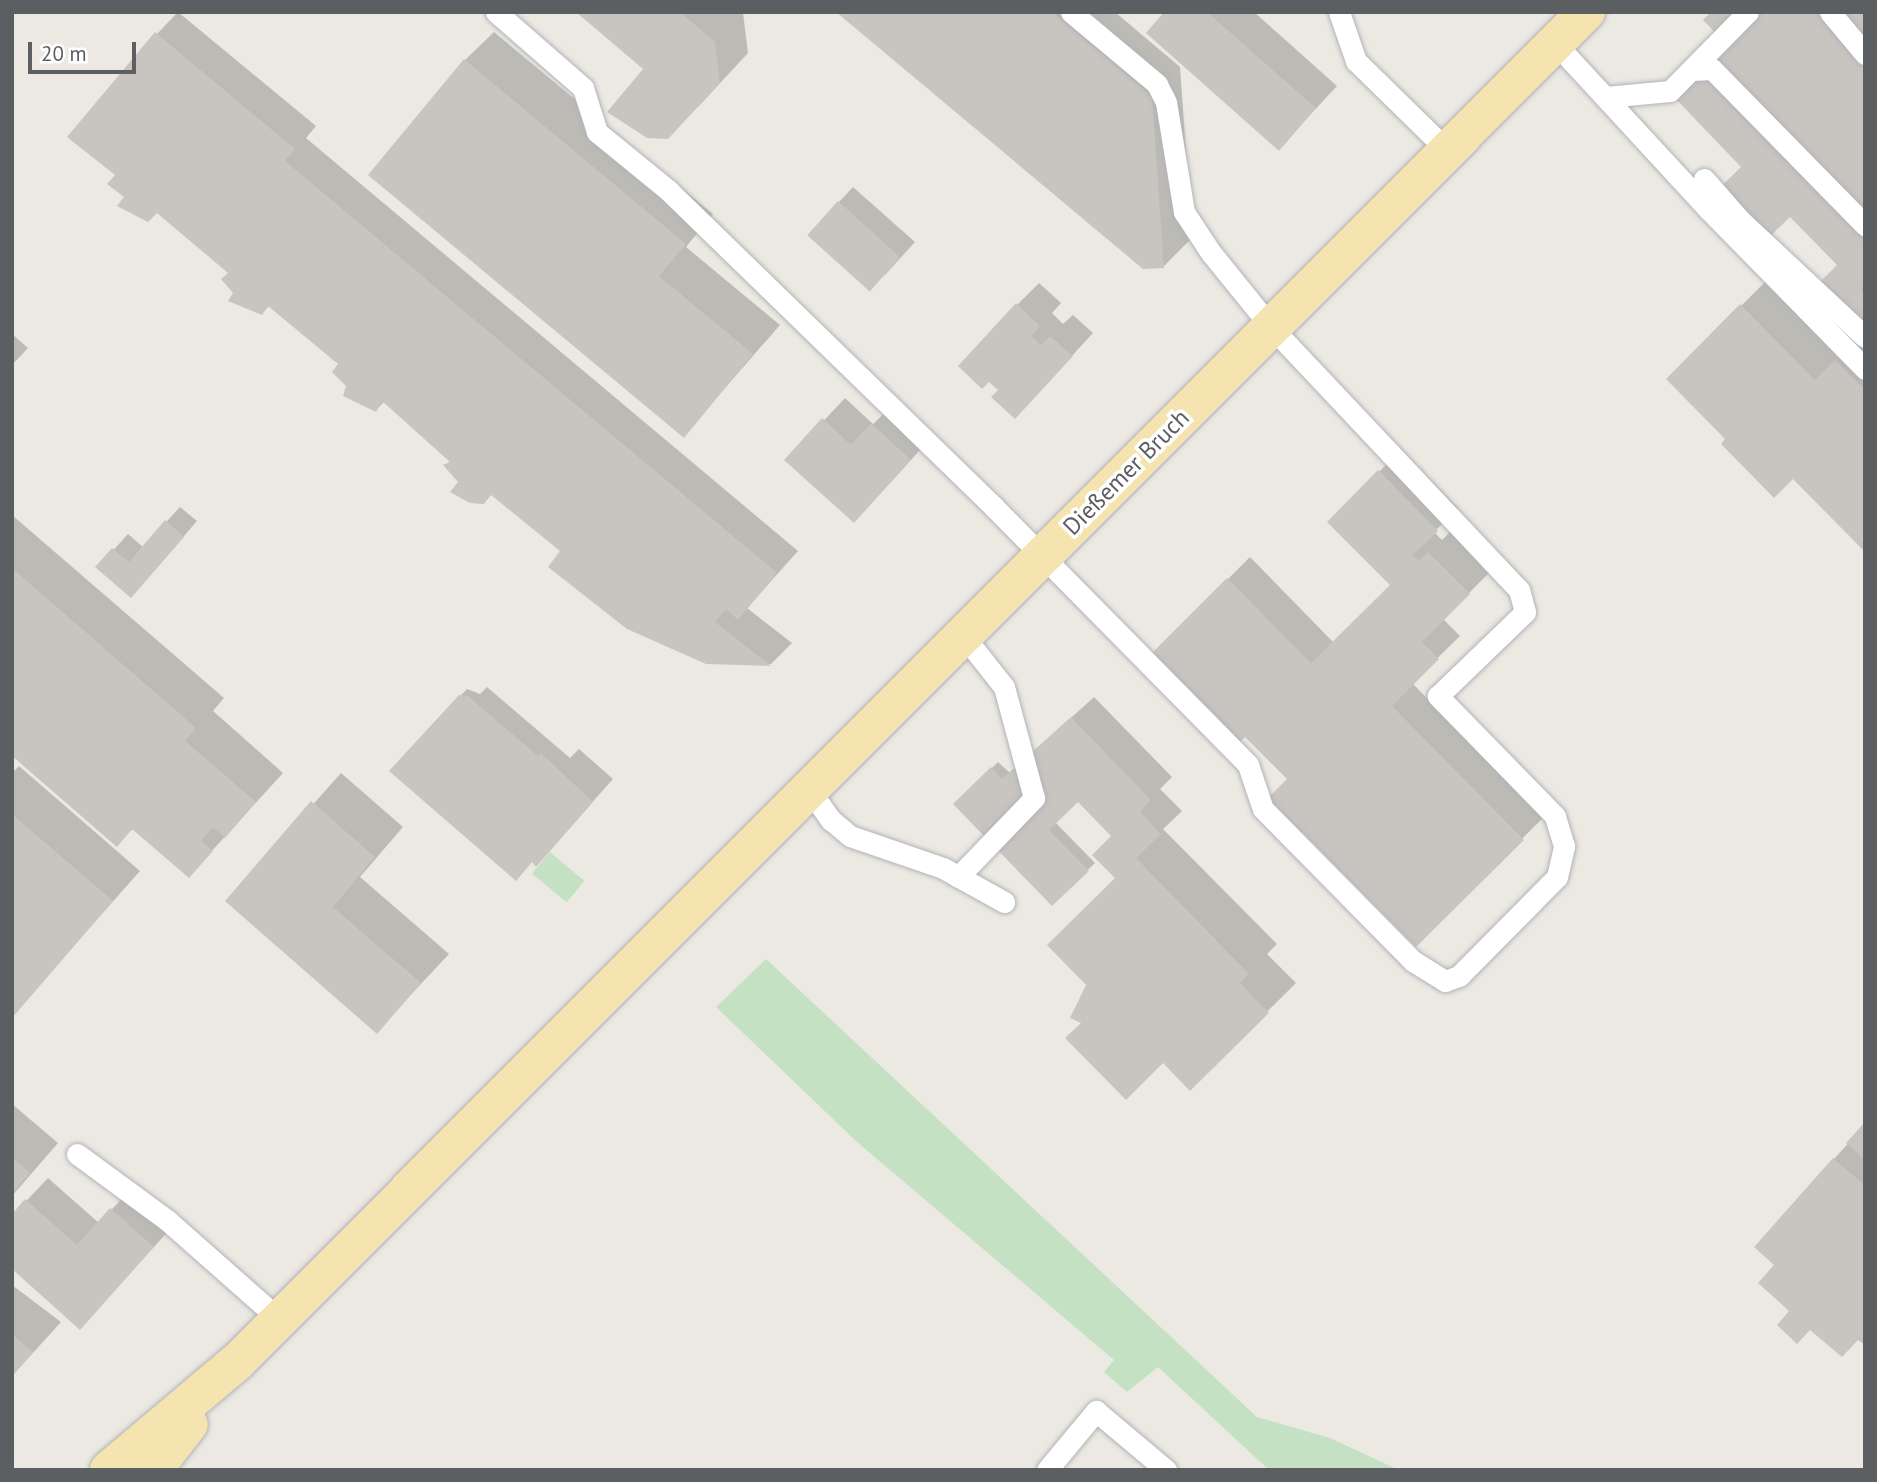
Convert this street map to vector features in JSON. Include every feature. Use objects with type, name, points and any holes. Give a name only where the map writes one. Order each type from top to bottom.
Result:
[{"type":"main road","name":"Dießemer Bruch","points":[[238,1361],[1586,12]]},
{"type":"main road","points":[[109,1470],[238,1361]]},
{"type":"main road","points":[[153,1470],[238,1361]]},
{"type":"lane","points":[[496,12],[583,88],[597,132],[668,190],[1043,555],[1248,765],[1263,809],[1413,961],[1445,981],[1472,965],[1557,877],[1564,846],[1555,817],[1438,696],[1525,612],[1519,590],[1271,327],[1184,212],[1166,102],[1157,84],[1071,12]]},
{"type":"lane","points":[[1339,12],[1356,61],[1448,151]]},
{"type":"lane","points":[[1651,93],[1730,12]]},
{"type":"lane","points":[[1606,97],[1670,91],[1748,12]]},
{"type":"lane","points":[[1555,43],[1718,220],[1865,369]]},
{"type":"lane","points":[[1692,70],[1712,69],[1865,225]]},
{"type":"lane","points":[[1703,179],[1740,220],[1865,337]]},
{"type":"lane","points":[[958,877],[1034,798],[1004,687],[963,635]]},
{"type":"lane","points":[[809,789],[831,820],[850,836],[958,877],[1004,902]]},
{"type":"lane","points":[[77,1154],[167,1220],[279,1320]]},
{"type":"lane","points":[[1047,1470],[1096,1412],[1166,1470]]},
{"type":"green space","points":[[550,852],[584,881],[566,902],[532,873]]},
{"type":"green space","points":[[766,959],[1257,1417],[1330,1438],[1399,1470],[1269,1470],[1158,1367],[1127,1392],[1104,1372],[1114,1360],[857,1142],[716,1007]]},
{"type":"building","points":[[576,12],[680,12],[715,42],[720,83],[668,139],[647,138],[607,112],[643,69]]},
{"type":"building","points":[[836,12],[1052,12],[1152,96],[1164,268],[1143,269]]},
{"type":"building","points":[[1164,12],[1207,12],[1316,108],[1279,151],[1146,33]]},
{"type":"building","points":[[1711,12],[1865,12],[1865,285],[1861,289],[1865,292],[1865,354],[1807,295],[1837,265],[1790,217],[1757,249],[1708,199],[1741,167],[1673,96],[1726,44],[1703,20]]},
{"type":"building","points":[[155,32],[295,149],[285,161],[777,573],[738,620],[726,609],[715,622],[771,666],[706,664],[627,629],[548,567],[560,551],[491,495],[484,504],[470,503],[450,492],[458,482],[443,465],[450,462],[382,401],[376,412],[343,396],[346,386],[332,372],[338,364],[268,306],[262,315],[228,301],[233,293],[221,279],[228,273],[157,213],[148,222],[117,206],[124,197],[107,184],[115,175],[67,137]]},
{"type":"building","points":[[464,59],[686,244],[659,276],[753,354],[684,438],[368,175]]},
{"type":"building","points":[[838,201],[900,257],[870,291],[807,235]]},
{"type":"building","points":[[1016,303],[1040,326],[1031,336],[1041,345],[1050,336],[1073,356],[1015,419],[991,397],[998,390],[989,382],[982,389],[958,366]]},
{"type":"building","points":[[1740,304],[1815,380],[1835,360],[1865,390],[1865,552],[1793,479],[1774,498],[1721,444],[1725,439],[1666,379]]},
{"type":"building","points":[[822,418],[851,445],[871,423],[911,460],[854,523],[784,460]]},
{"type":"building","points":[[1378,470],[1438,531],[1413,555],[1419,561],[1428,552],[1470,594],[1422,642],[1439,659],[1392,706],[1524,840],[1416,947],[1268,798],[1287,779],[1245,737],[1237,745],[1149,656],[1227,578],[1311,663],[1390,585],[1327,522]]},
{"type":"building","points":[[165,520],[184,537],[131,598],[95,567],[112,548],[129,562]]},
{"type":"building","points":[[12,568],[196,728],[185,741],[256,802],[225,838],[213,827],[201,841],[213,851],[189,878],[132,829],[117,847],[12,756]]},
{"type":"building","points":[[459,695],[468,696],[538,756],[541,753],[593,802],[536,867],[532,862],[516,881],[389,771]]},
{"type":"building","points":[[1071,717],[1151,800],[1140,812],[1161,834],[1136,858],[1249,974],[1240,983],[1269,1013],[1190,1091],[1163,1063],[1126,1100],[1065,1038],[1081,1023],[1070,1018],[1086,985],[1047,945],[1115,878],[1092,855],[1111,836],[1078,802],[1049,830],[1089,871],[1052,906],[953,804],[991,767],[1002,779]]},
{"type":"building","points":[[311,801],[375,857],[333,907],[421,983],[377,1034],[225,901]]},
{"type":"building","points":[[12,814],[113,901],[12,1018]]},
{"type":"building","points":[[1865,1122],[1865,1160],[1846,1143]]},
{"type":"building","points":[[12,1157],[30,1173],[12,1194]]},
{"type":"building","points":[[1833,1158],[1862,1183],[1865,1179],[1865,1345],[1858,1340],[1842,1357],[1810,1330],[1797,1344],[1777,1325],[1789,1311],[1758,1283],[1774,1265],[1754,1247]]},
{"type":"building","points":[[25,1199],[77,1245],[110,1208],[154,1247],[80,1330],[12,1269],[12,1214]]},
{"type":"building","points":[[12,1334],[33,1352],[12,1376]]}]
